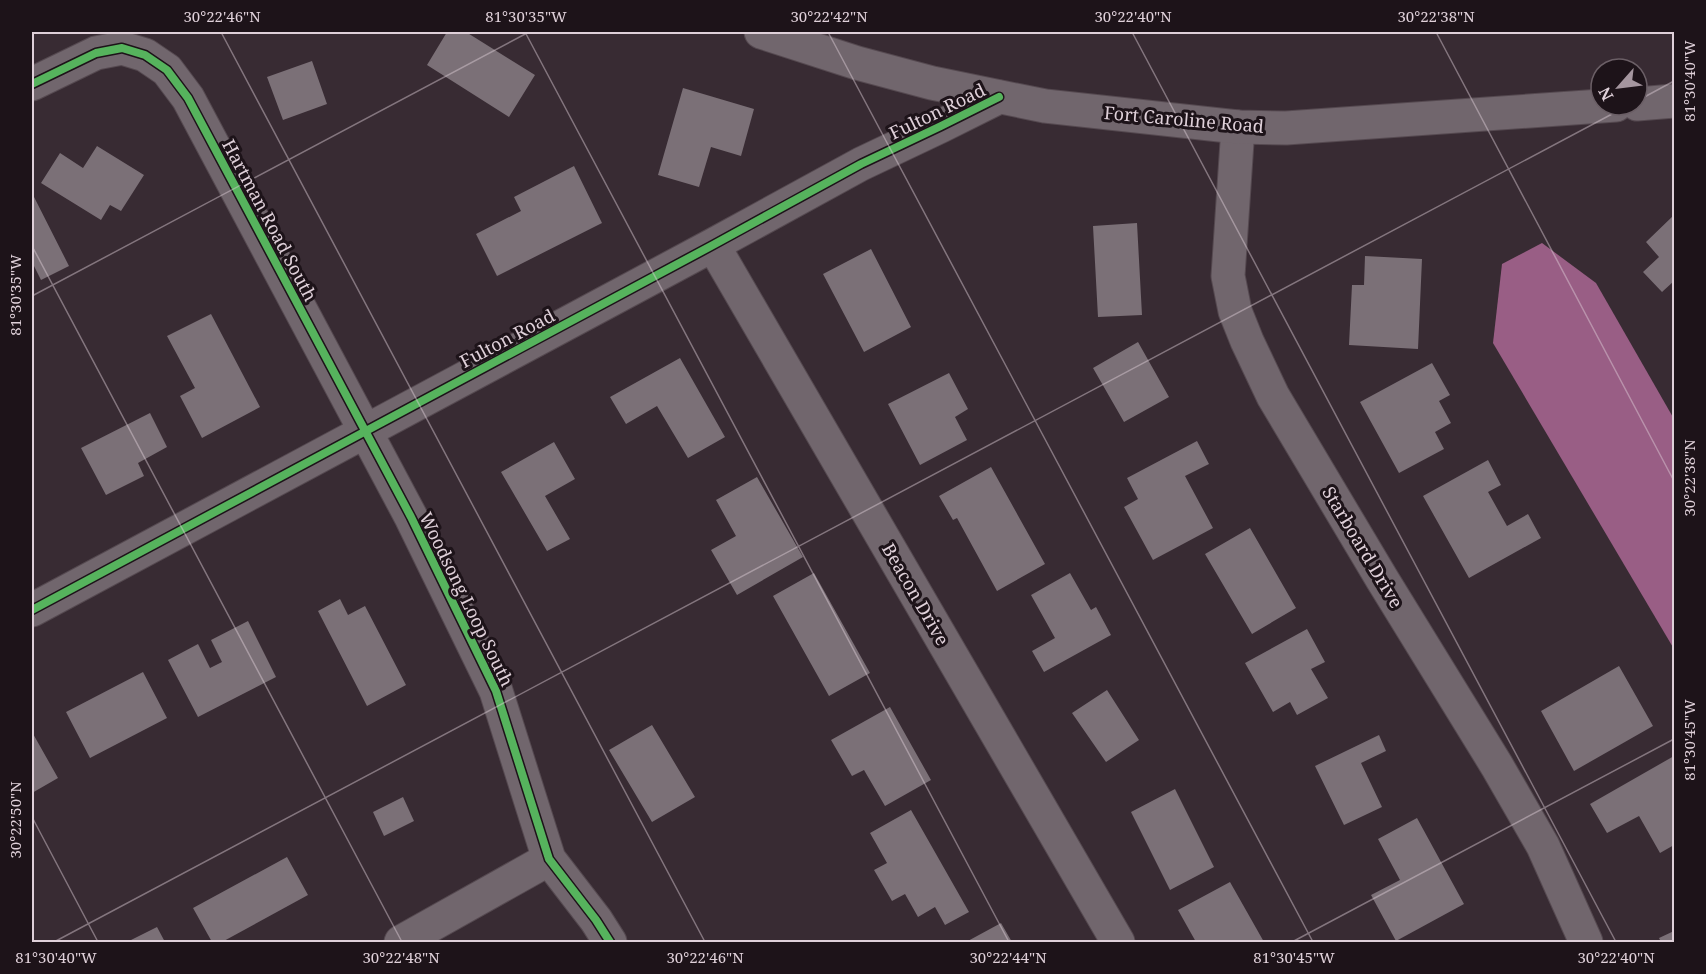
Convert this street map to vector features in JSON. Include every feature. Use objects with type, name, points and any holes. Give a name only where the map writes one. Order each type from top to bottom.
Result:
[{"type":"street","name":"Fort Caroline Road","points":[[761,32],[857,63],[932,83],[999,97],[1045,106],[1238,127],[1286,128],[1589,107]]},
{"type":"street","name":"Hartman Road South","points":[[32,84],[96,53],[122,48],[145,55],[167,70],[188,98],[365,432]]},
{"type":"street","name":"Fulton Road","points":[[32,610],[861,164],[999,97]]},
{"type":"street","points":[[1649,103],[1674,101]]},
{"type":"street","name":"Starboard Drive","points":[[1238,127],[1228,276],[1235,311],[1247,341],[1273,396],[1497,765],[1543,846],[1586,942]]},
{"type":"street","name":"Beacon Drive","points":[[713,245],[1118,942]]},
{"type":"street","name":"Woodsong Loop South","points":[[365,432],[411,517],[496,691],[549,859],[610,942]]},
{"type":"street","points":[[401,942],[549,859]]},
{"type":"shaded area","points":[[1542,243],[1596,283],[1674,419],[1674,649],[1493,343],[1502,264]]},
{"type":"building","points":[[447,32],[466,32],[535,75],[509,117],[427,65]]},
{"type":"building","points":[[312,61],[327,104],[283,120],[267,77]]},
{"type":"building","points":[[683,88],[754,109],[741,156],[711,147],[699,187],[658,175]]},
{"type":"building","points":[[97,146],[144,175],[121,211],[110,205],[101,220],[41,183],[60,153],[83,168]]},
{"type":"building","points":[[574,166],[602,223],[497,276],[476,234],[521,211],[514,197]]},
{"type":"building","points":[[32,193],[69,266],[41,280],[32,262]]},
{"type":"building","points":[[1674,215],[1674,281],[1662,292],[1643,272],[1659,257],[1646,242]]},
{"type":"building","points":[[1137,223],[1142,315],[1098,317],[1093,226]]},
{"type":"building","points":[[871,249],[911,327],[864,352],[823,274]]},
{"type":"building","points":[[1365,256],[1422,259],[1418,349],[1349,345],[1352,285],[1364,285]]},
{"type":"building","points":[[211,314],[260,407],[202,438],[180,396],[195,388],[167,336]]},
{"type":"building","points":[[1138,342],[1169,397],[1124,422],[1093,368]]},
{"type":"building","points":[[680,358],[725,437],[688,458],[657,406],[626,424],[610,397]]},
{"type":"building","points":[[1432,363],[1450,395],[1439,401],[1451,423],[1435,432],[1444,449],[1399,473],[1360,402]]},
{"type":"building","points":[[949,373],[968,409],[955,417],[967,440],[920,465],[888,404]]},
{"type":"building","points":[[150,413],[167,447],[138,463],[144,476],[106,495],[81,448]]},
{"type":"building","points":[[1197,441],[1209,464],[1185,476],[1213,528],[1153,560],[1124,507],[1138,499],[1127,478]]},
{"type":"building","points":[[554,442],[575,479],[545,496],[570,539],[547,551],[501,472]]},
{"type":"building","points":[[1488,460],[1501,485],[1488,492],[1507,526],[1528,514],[1541,538],[1469,578],[1423,496]]},
{"type":"building","points":[[991,467],[1045,564],[997,591],[957,518],[953,520],[939,496]]},
{"type":"building","points":[[757,477],[803,557],[737,595],[711,550],[736,536],[716,500]]},
{"type":"building","points":[[1250,528],[1296,608],[1252,634],[1205,554]]},
{"type":"building","points":[[814,573],[870,673],[829,696],[773,596]]},
{"type":"building","points":[[1070,573],[1091,610],[1096,607],[1111,635],[1044,672],[1032,651],[1055,638],[1031,595]]},
{"type":"building","points":[[340,599],[348,615],[365,606],[406,685],[367,706],[318,611]]},
{"type":"building","points":[[248,621],[276,677],[198,717],[168,660],[198,644],[210,668],[222,662],[211,640]]},
{"type":"building","points":[[1307,629],[1325,662],[1311,669],[1328,698],[1297,715],[1290,702],[1273,712],[1245,663]]},
{"type":"building","points":[[1619,666],[1653,726],[1574,771],[1541,711]]},
{"type":"building","points":[[143,672],[167,718],[90,758],[66,712]]},
{"type":"building","points":[[1107,690],[1139,740],[1106,762],[1072,713]]},
{"type":"building","points":[[890,707],[931,780],[885,806],[864,770],[852,776],[831,740]]},
{"type":"building","points":[[652,725],[695,797],[652,822],[609,750]]},
{"type":"building","points":[[32,732],[58,778],[32,793]]},
{"type":"building","points":[[1379,735],[1386,751],[1361,763],[1382,807],[1344,825],[1315,766]]},
{"type":"building","points":[[1674,756],[1674,845],[1660,853],[1639,816],[1607,833],[1590,804]]},
{"type":"building","points":[[1175,789],[1214,867],[1170,890],[1131,812]]},
{"type":"building","points":[[403,797],[414,821],[384,836],[373,812]]},
{"type":"building","points":[[911,810],[969,912],[945,925],[935,907],[918,917],[905,894],[892,901],[874,870],[887,863],[870,833]]},
{"type":"building","points":[[1417,818],[1464,904],[1396,941],[1371,895],[1400,880],[1378,839]]},
{"type":"building","points":[[287,857],[308,895],[222,942],[212,942],[193,908]]},
{"type":"building","points":[[1230,882],[1264,942],[1196,942],[1178,910]]},
{"type":"building","points":[[1001,923],[1012,942],[966,942]]},
{"type":"building","points":[[157,927],[165,942],[127,942]]},
{"type":"building","points":[[1674,931],[1674,942],[1661,942],[1659,938]]},
{"type":"cycle path","points":[[32,84],[96,53],[122,48],[145,55],[167,70],[188,98],[411,517],[496,691],[549,859],[610,942]]},
{"type":"cycle path","points":[[32,610],[861,164],[999,97]]}]
